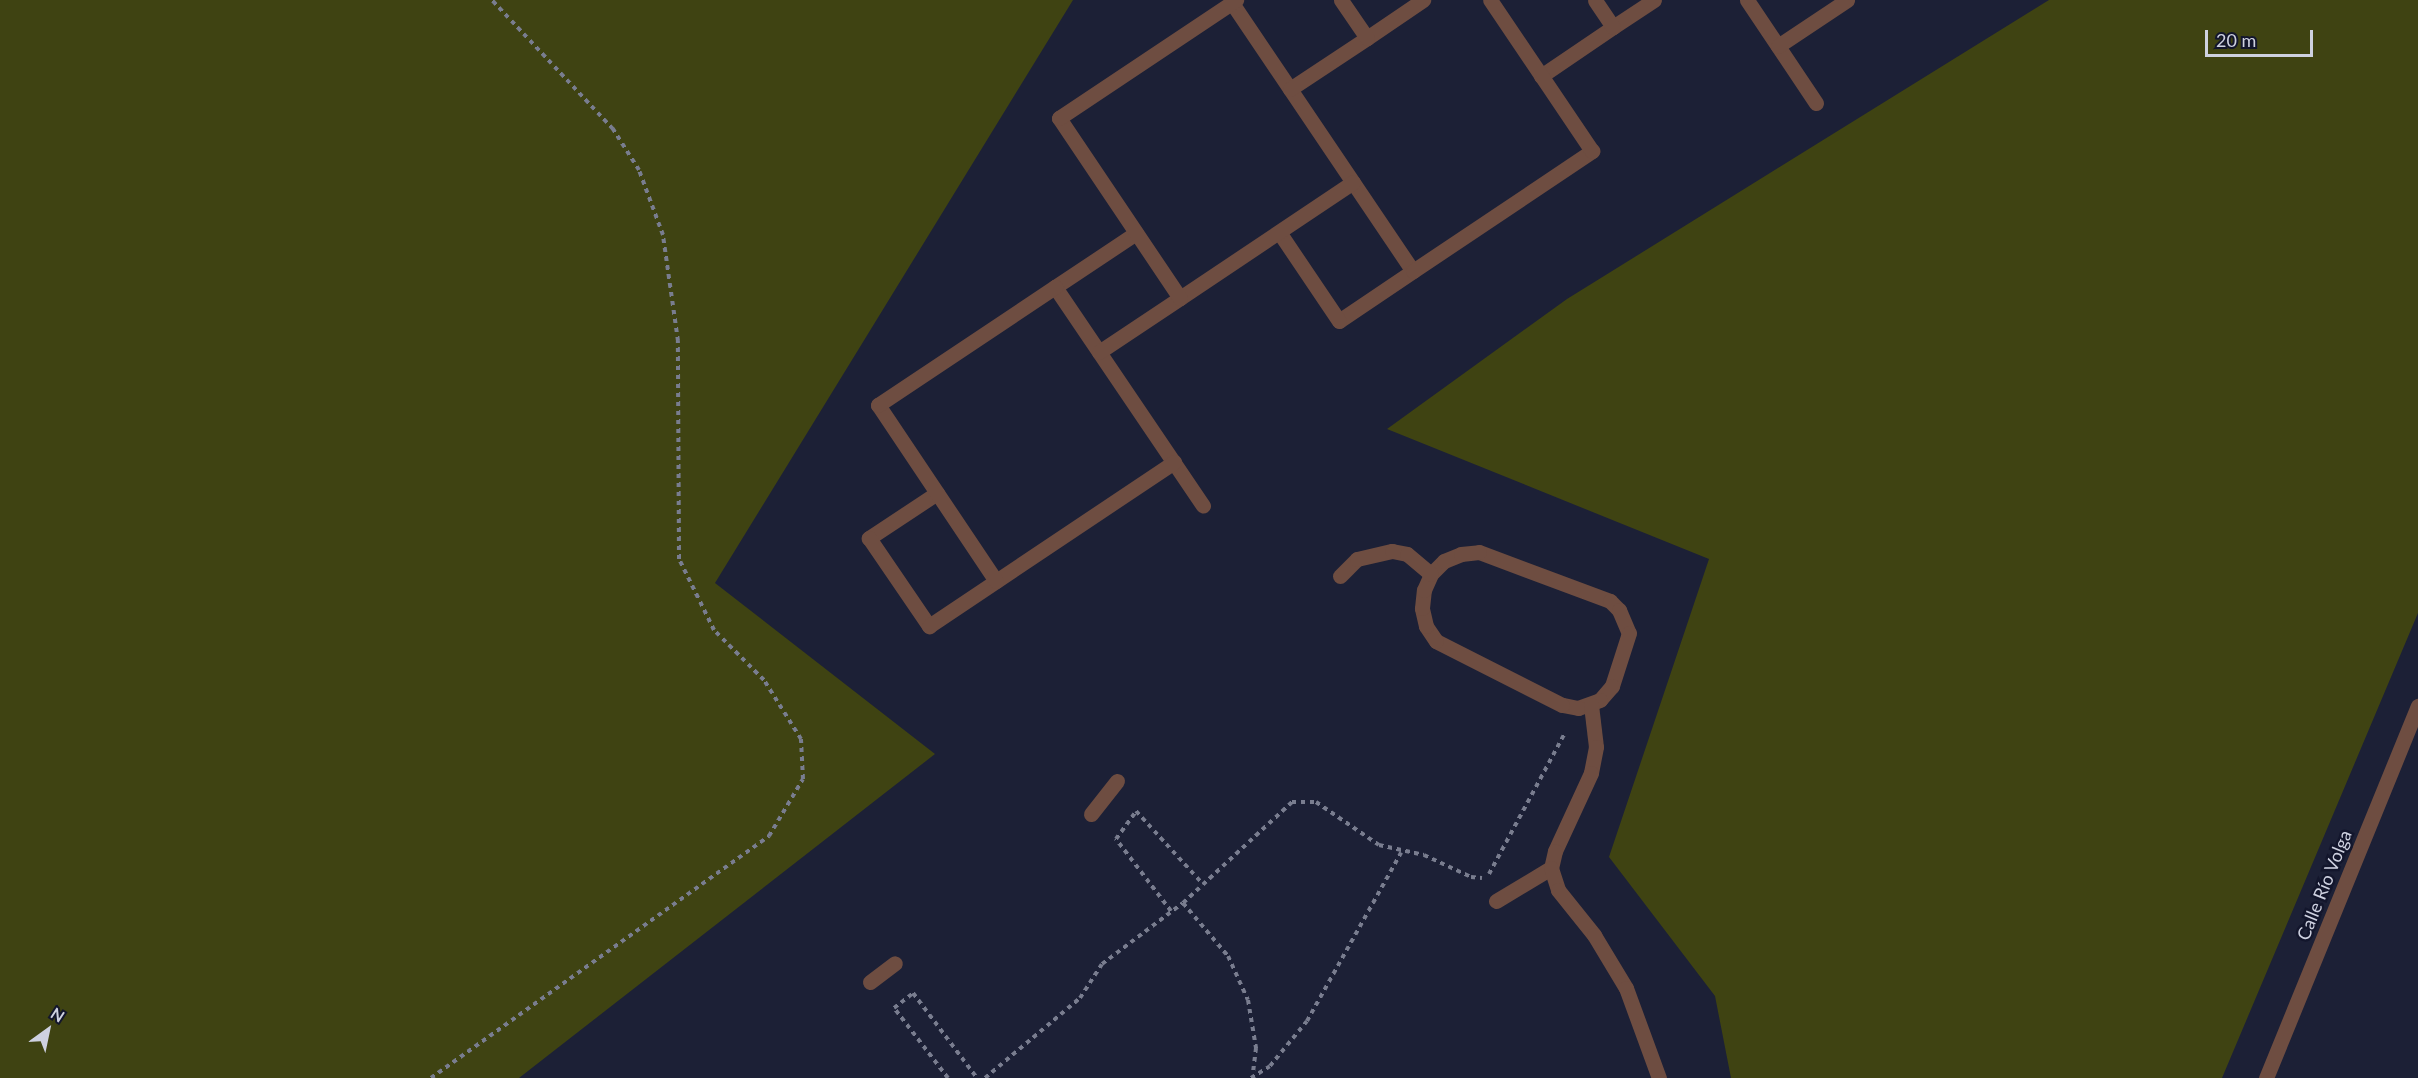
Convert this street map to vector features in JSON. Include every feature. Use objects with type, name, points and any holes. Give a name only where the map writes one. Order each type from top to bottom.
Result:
[{"type":"street","points":[[1341,0],[1367,38]]},
{"type":"street","points":[[1290,89],[1423,0]]},
{"type":"street","points":[[1279,232],[1339,321],[1592,151],[1490,0]]},
{"type":"street","points":[[1595,0],[1613,27]]},
{"type":"street","points":[[1541,76],[1654,0]]},
{"type":"street","points":[[1747,0],[1816,103]]},
{"type":"street","points":[[1778,46],[1846,0]]},
{"type":"street","points":[[1180,298],[1059,118],[1234,1],[1290,89],[1413,271]]},
{"type":"street","points":[[1100,352],[1353,182]]},
{"type":"street","points":[[996,581],[878,405],[1136,232]]},
{"type":"street","points":[[1055,287],[1203,506]]},
{"type":"street","points":[[937,493],[869,538],[929,626],[1174,462]]},
{"type":"street","points":[[1340,576],[1357,558],[1392,551],[1407,554],[1431,574]]},
{"type":"street","points":[[1479,552],[1610,601],[1626,621],[1629,633],[1612,686],[1584,707],[1562,705],[1436,641],[1426,626],[1422,608],[1424,590],[1431,574],[1444,561],[1461,554],[1479,552]]},
{"type":"street","name":"Calle Río Volga","points":[[2266,1078],[2418,706]]},
{"type":"street","points":[[1584,707],[1596,747],[1591,773],[1555,851],[1551,868],[1558,890],[1594,934],[1626,988],[1659,1078]]},
{"type":"street","points":[[1091,814],[1117,781]]},
{"type":"street","points":[[1496,901],[1551,868]]},
{"type":"street","points":[[870,982],[896,963]]},
{"type":"path","points":[[431,1078],[770,836],[803,779],[801,738],[764,680],[714,630],[680,560],[678,341],[663,235],[639,170],[613,129],[492,0]]},
{"type":"path","points":[[985,1078],[1080,998],[1102,964],[1183,903],[1286,808],[1300,800],[1316,802],[1379,845],[1401,853],[1424,855],[1471,877],[1486,876],[1584,707]]},
{"type":"path","points":[[1171,911],[1116,839],[1136,811],[1203,884]]},
{"type":"path","points":[[1252,1077],[1270,1066],[1307,1021],[1401,853]]},
{"type":"path","points":[[1183,903],[1228,956],[1248,1000],[1256,1048],[1252,1077]]},
{"type":"path","points":[[948,1078],[894,1008],[913,993],[977,1078]]},
{"type":"green space","points":[[0,0],[1073,0],[715,583],[935,754],[519,1078],[0,1078]]},
{"type":"green space","points":[[2049,0],[2418,0],[2418,613],[2222,1078],[1731,1078],[1715,996],[1609,857],[1709,559],[1387,429],[1567,299]]}]
